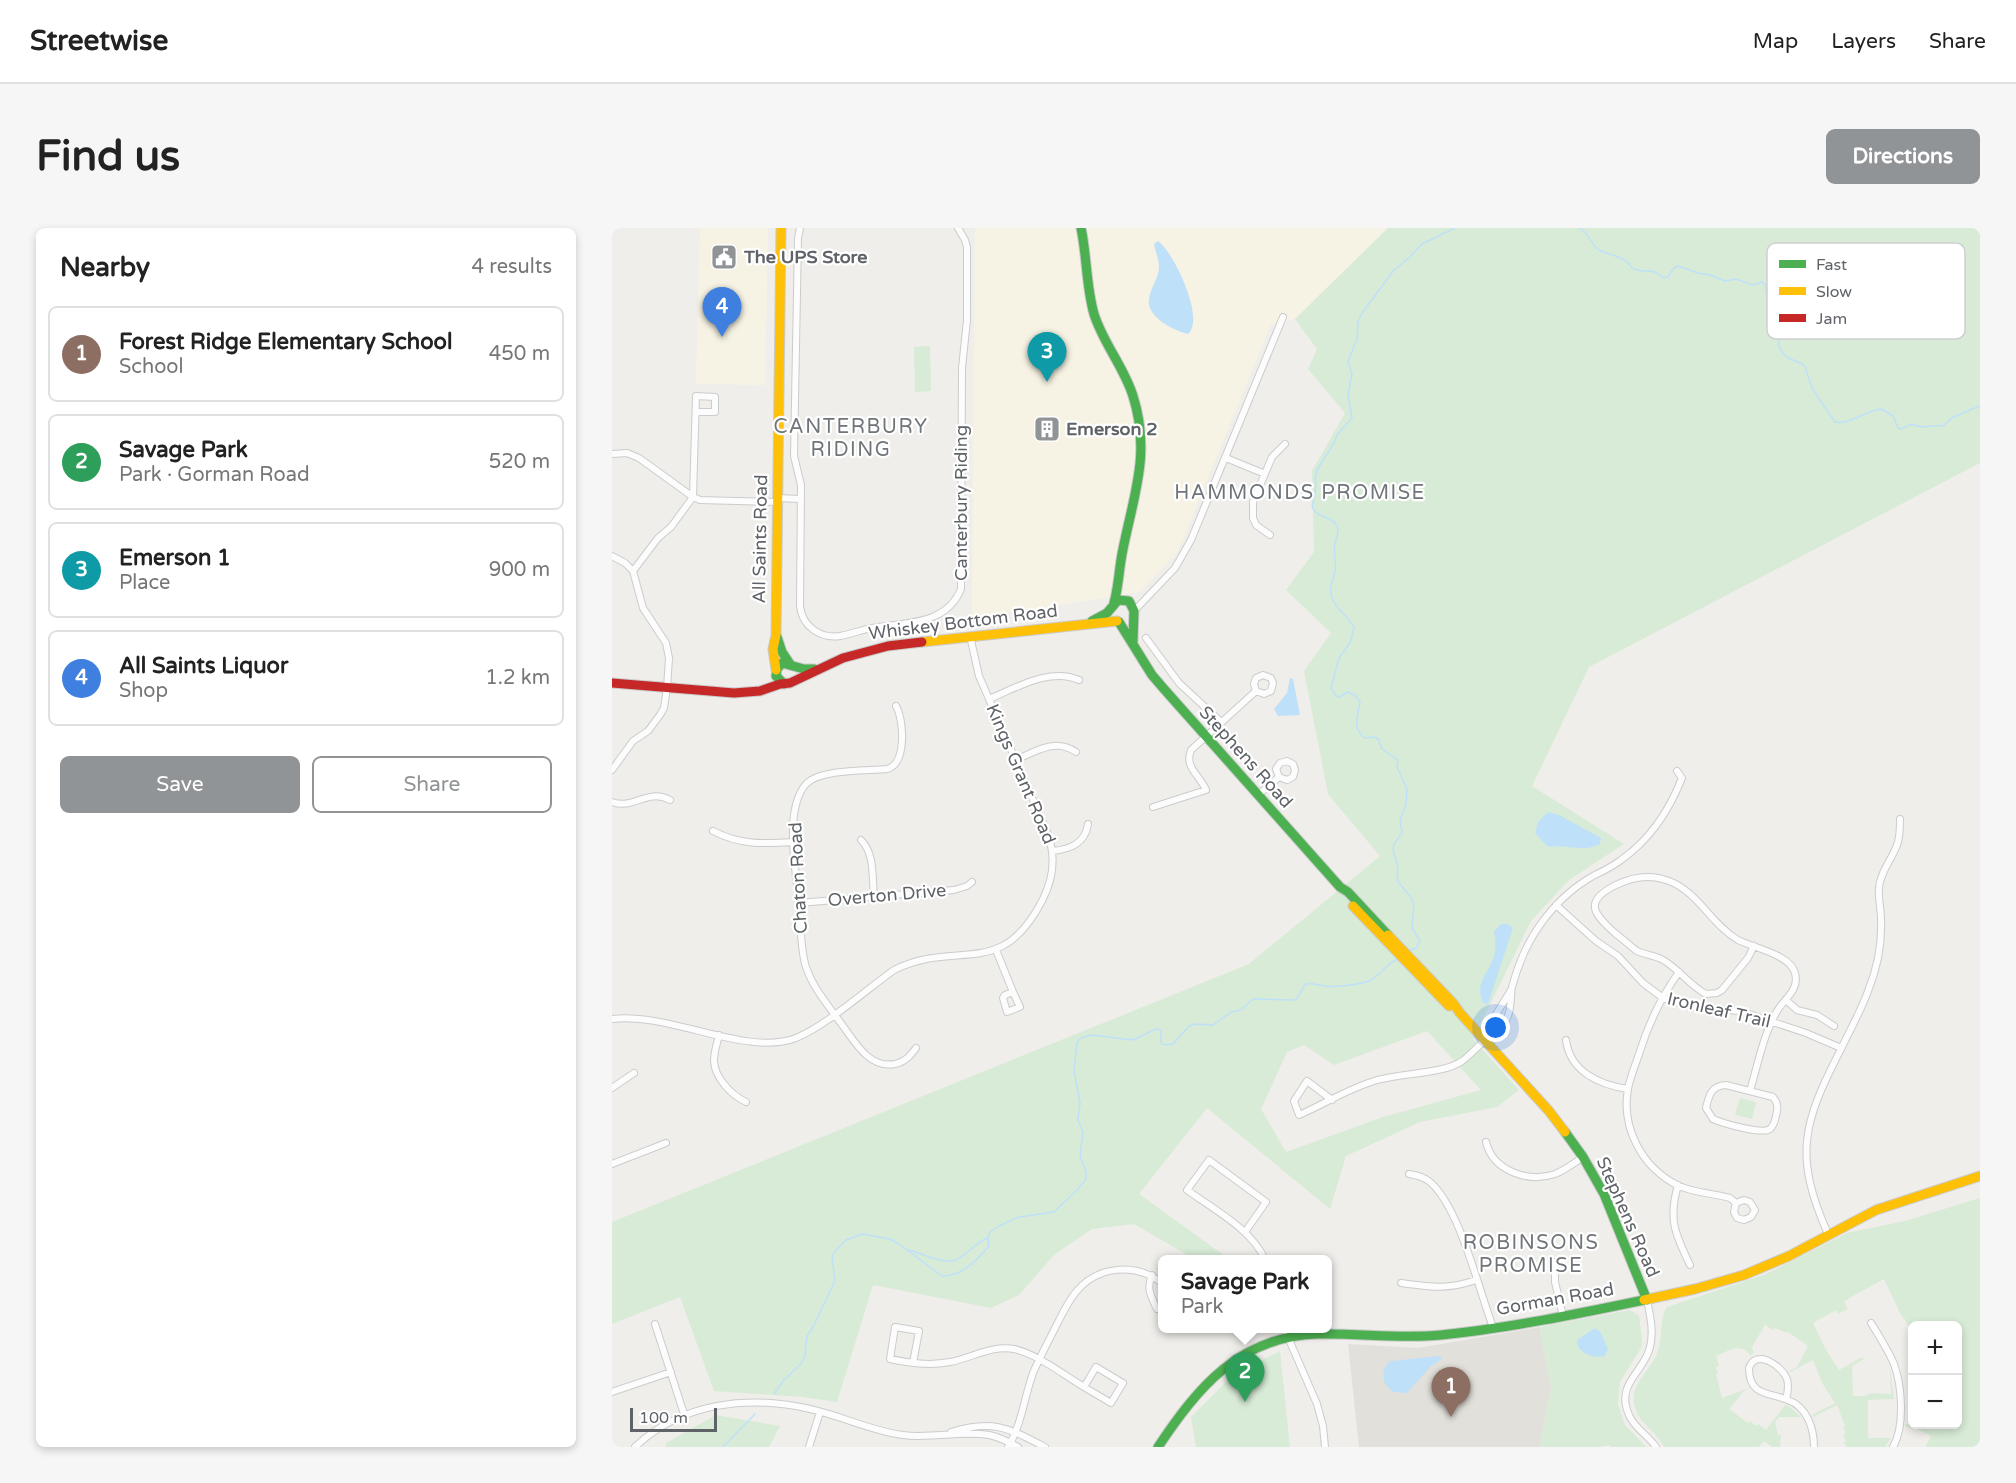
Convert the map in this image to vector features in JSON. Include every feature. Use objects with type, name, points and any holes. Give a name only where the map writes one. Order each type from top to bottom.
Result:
[{"type":"street","name":"All Saints Road","points":[[776,671],[773,649],[776,634],[781,228]]},
{"type":"street","name":"Canterbury Riding","points":[[800,228],[794,456],[801,485],[800,606],[804,621],[812,629],[833,637],[870,628],[918,623],[949,607],[959,595],[962,582],[962,368],[967,320],[967,247],[958,228]]},
{"type":"street","points":[[1081,228],[1093,310],[1103,339],[1132,393],[1143,440],[1140,482],[1123,546],[1120,579],[1113,606],[1112,616],[1118,622],[1130,621],[1134,613],[1167,579],[1184,555],[1227,458],[1283,317]]},
{"type":"street","points":[[633,571],[658,538],[671,527],[693,497],[696,412]]},
{"type":"street","points":[[1270,535],[1256,525],[1253,518],[1253,502],[1275,452],[1285,444]]},
{"type":"street","points":[[612,454],[627,453],[639,458],[693,497],[706,501],[800,499]]},
{"type":"street","points":[[1227,458],[1265,474]]},
{"type":"street","points":[[612,556],[626,563],[633,571],[643,608],[660,633],[668,651],[664,708],[656,722],[645,734],[633,741],[612,770]]},
{"type":"street","points":[[1120,579],[1134,613],[1134,644]]},
{"type":"street","points":[[1113,606],[1121,599],[1140,600],[1151,594]]},
{"type":"street","name":"Whiskey Bottom Road","points":[[1081,625],[1101,617],[1113,606]]},
{"type":"street","name":"Whiskey Bottom Road","points":[[794,681],[816,669],[870,649],[970,636],[1118,622]]},
{"type":"street","name":"Stephens Road","points":[[1118,622],[1152,675],[1205,736],[1340,886],[1348,891],[1381,932],[1453,1003],[1550,1111],[1583,1157],[1604,1194],[1647,1300]]},
{"type":"street","name":"All Saints Road","points":[[776,634],[782,652],[792,665]]},
{"type":"street","name":"Kings Grant Road","points":[[612,1019],[654,1020],[764,1043],[785,1041],[808,1032],[905,965],[929,959],[996,950],[1023,930],[1047,891],[1051,878],[1053,851],[1047,832],[989,699],[976,665],[970,636]]},
{"type":"street","points":[[1146,638],[1179,683],[1221,722]]},
{"type":"street","points":[[612,683],[734,693],[760,692],[794,681],[796,673],[792,665],[782,664],[768,683],[751,692]]},
{"type":"street","name":"Whiskey Bottom Road","points":[[792,665],[804,670],[816,669]]},
{"type":"street","points":[[776,671],[777,680],[784,684]]},
{"type":"street","points":[[989,699],[1042,678],[1064,675],[1079,681]]},
{"type":"street","points":[[1152,807],[1206,790],[1202,780],[1190,767],[1191,750],[1256,691]]},
{"type":"street","name":"Chaton Road","points":[[896,705],[902,727],[898,763],[887,769],[827,774],[814,778],[799,795],[794,817],[793,842],[806,965],[813,983],[862,1051],[874,1061],[881,1064],[897,1064],[907,1059],[916,1048]]},
{"type":"street","points":[[1016,760],[1051,745],[1064,746],[1076,752]]},
{"type":"street","points":[[1486,1040],[1487,1029],[1511,989],[1526,950],[1540,924],[1556,905],[1578,886],[1622,860],[1659,824],[1675,798],[1682,778],[1677,771]]},
{"type":"street","points":[[1258,795],[1279,777]]},
{"type":"street","points":[[612,802],[623,805],[656,795],[670,800]]},
{"type":"street","points":[[1828,1234],[1814,1199],[1806,1163],[1806,1149],[1814,1105],[1862,1008],[1874,975],[1881,938],[1879,886],[1898,842],[1900,819]]},
{"type":"street","points":[[1053,851],[1074,846],[1084,837],[1088,825]]},
{"type":"street","points":[[713,831],[745,843],[793,842]]},
{"type":"street","points":[[861,840],[866,845],[870,857],[874,896]]},
{"type":"street","points":[[1750,1091],[1772,1022],[1795,986],[1794,969],[1786,960],[1731,935],[1691,895],[1668,880],[1650,876],[1634,877],[1600,893],[1596,900],[1595,910],[1602,921],[1636,950],[1664,960],[1706,994],[1717,993],[1748,958],[1754,946]]},
{"type":"street","name":"Overton Drive","points":[[799,903],[954,890],[972,882]]},
{"type":"street","name":"Ironleaf Trail","points":[[1556,905],[1596,941],[1618,956],[1643,983],[1663,998],[1691,1007],[1740,1011],[1806,1033],[1841,1048]]},
{"type":"street","points":[[996,950],[1013,992]]},
{"type":"street","points":[[1679,972],[1663,998],[1644,1038],[1628,1089],[1628,1120],[1639,1150],[1656,1170],[1678,1185],[1730,1198],[1736,1203]]},
{"type":"street","points":[[1332,1100],[1307,1081],[1294,1101],[1299,1115],[1379,1080],[1451,1067],[1464,1060],[1486,1040],[1494,1037],[1508,1018],[1511,1007],[1511,989]]},
{"type":"street","points":[[1786,1000],[1797,1010],[1817,1016],[1834,1026]]},
{"type":"street","points":[[719,1035],[714,1062],[716,1070],[730,1091],[746,1102]]},
{"type":"street","points":[[1566,1040],[1567,1050],[1584,1072],[1602,1083],[1628,1089]]},
{"type":"street","points":[[612,1088],[634,1073]]},
{"type":"street","points":[[1726,1085],[1750,1091],[1768,1095],[1776,1101],[1777,1110],[1774,1123],[1769,1130],[1760,1131],[1725,1123],[1709,1115],[1706,1108],[1709,1094],[1716,1087],[1726,1085]]},
{"type":"street","points":[[1486,1142],[1490,1156],[1495,1161],[1519,1175],[1533,1177],[1554,1174],[1583,1157]]},
{"type":"street","points":[[612,1164],[666,1143]]},
{"type":"street","points":[[1245,1232],[1266,1202],[1209,1160],[1187,1190],[1245,1232],[1256,1243],[1262,1255]]},
{"type":"street","points":[[1409,1174],[1430,1182],[1447,1203],[1458,1227],[1493,1327]]},
{"type":"street","name":"Gorman Road","points":[[1332,1333],[1412,1337],[1563,1316],[1693,1291],[1776,1262],[1893,1203],[1980,1176]]},
{"type":"street","points":[[1678,1185],[1672,1218],[1677,1239],[1690,1265]]},
{"type":"street","points":[[1555,1262],[1555,1282],[1563,1316]]},
{"type":"street","points":[[1009,1445],[1022,1417],[1039,1360],[1071,1298],[1095,1276],[1117,1269],[1137,1270],[1152,1275],[1158,1280]]},
{"type":"street","points":[[1152,1275],[1149,1292],[1158,1308]]},
{"type":"street","points":[[1401,1283],[1448,1287],[1476,1280]]},
{"type":"street","points":[[1647,1300],[1651,1323],[1651,1345],[1645,1360],[1630,1379],[1625,1403],[1633,1423],[1656,1447]]},
{"type":"street","points":[[1871,1323],[1893,1361],[1898,1383],[1901,1424],[1893,1447]]},
{"type":"street","points":[[654,1324],[684,1414]]},
{"type":"street","points":[[913,1363],[919,1331],[895,1327],[890,1359],[913,1363],[933,1364],[952,1362],[1005,1348],[1025,1353],[1039,1360],[1084,1387],[1111,1403],[1123,1383],[1096,1367],[1084,1387]]},
{"type":"street","points":[[1286,1333],[1317,1404],[1323,1426],[1325,1447]]},
{"type":"street","name":"Gorman Road","points":[[1158,1447],[1195,1395],[1220,1371],[1249,1351],[1286,1333]]},
{"type":"street","points":[[1786,1399],[1788,1387],[1783,1372],[1764,1359],[1753,1360],[1749,1368],[1752,1385],[1763,1393],[1786,1399],[1798,1407],[1808,1418],[1813,1433],[1814,1447]]},
{"type":"street","points":[[612,1392],[671,1372]]},
{"type":"street","points":[[635,1447],[655,1431],[684,1414],[722,1405],[750,1404],[796,1406],[890,1433],[920,1436],[989,1435],[1018,1447]]},
{"type":"street","points":[[809,1447],[820,1412]]},
{"type":"street","points":[[945,1434],[980,1425],[992,1425],[1016,1431],[1045,1447]]},
{"type":"shaded area","points":[[700,228],[768,228],[765,385],[696,384]]},
{"type":"shaded area","points":[[975,228],[1388,228],[1295,319],[1271,324],[1178,551],[1140,592],[972,619]]},
{"type":"shaded area","points":[[1540,1327],[1551,1387],[1540,1447],[1359,1447],[1348,1344],[1418,1348]]},
{"type":"green space","points":[[1388,228],[1980,228],[1980,463],[1589,667],[1532,786],[1624,844],[1569,880],[1531,921],[1473,1039],[1519,1090],[1497,1107],[1420,1122],[1346,1156],[1330,1209],[1207,1108],[1139,1194],[1223,1255],[1187,1255],[1134,1224],[1092,1229],[1054,1255],[1019,1295],[991,1308],[873,1285],[837,1402],[802,1397],[714,1391],[680,1297],[612,1324],[612,1222],[1249,964],[1380,856],[1328,794],[1304,671],[1331,633],[1286,590],[1314,552],[1312,471],[1345,413],[1308,369],[1317,349],[1295,319]],"holes":[[[1427,1031],[1481,1090],[1383,1117],[1286,1152],[1261,1109],[1287,1052],[1304,1045],[1334,1065]]]},
{"type":"green space","points":[[930,346],[931,391],[915,392],[914,347]]},
{"type":"green space","points":[[1740,1098],[1756,1102],[1752,1119],[1735,1115]]},
{"type":"green space","points":[[1980,1198],[1980,1447],[1927,1447],[1931,1436],[1917,1429],[1962,1429],[1962,1321],[1908,1321],[1908,1324],[1884,1279],[1844,1301],[1848,1309],[1838,1314],[1836,1310],[1813,1323],[1839,1370],[1862,1357],[1864,1359],[1852,1366],[1853,1396],[1872,1393],[1891,1394],[1890,1368],[1894,1399],[1868,1400],[1868,1438],[1891,1438],[1885,1447],[1846,1447],[1843,1435],[1846,1433],[1843,1427],[1845,1426],[1837,1405],[1813,1417],[1812,1415],[1835,1403],[1822,1383],[1813,1360],[1789,1371],[1797,1367],[1808,1346],[1788,1332],[1775,1328],[1773,1330],[1765,1325],[1752,1347],[1754,1353],[1750,1355],[1738,1348],[1716,1356],[1719,1366],[1716,1367],[1718,1373],[1716,1374],[1722,1398],[1749,1388],[1729,1409],[1748,1423],[1750,1421],[1756,1426],[1758,1424],[1766,1430],[1786,1404],[1801,1417],[1779,1417],[1775,1422],[1778,1435],[1781,1435],[1780,1447],[1772,1447],[1764,1441],[1759,1447],[1664,1447],[1658,1437],[1645,1425],[1636,1410],[1634,1395],[1639,1382],[1656,1356],[1664,1312],[1667,1307],[1764,1275],[1847,1233],[1905,1221]]},
{"type":"green space","points":[[1630,1310],[1639,1316],[1641,1348],[1620,1382],[1618,1404],[1625,1425],[1646,1447],[1611,1447],[1610,1445],[1540,1447],[1551,1387],[1540,1327]]},
{"type":"green space","points":[[1280,1351],[1290,1447],[1196,1447],[1191,1417],[1226,1382],[1242,1370]]},
{"type":"green space","points":[[716,1415],[780,1426],[769,1447],[666,1447],[666,1443]]},
{"type":"water","points":[[1158,241],[1179,271],[1190,301],[1193,315],[1192,326],[1188,334],[1162,322],[1149,306],[1150,295],[1159,271],[1154,244]]},
{"type":"water","points":[[1290,678],[1293,679],[1300,715],[1278,716],[1274,709],[1287,693]]},
{"type":"water","points":[[1548,812],[1559,815],[1601,838],[1600,844],[1588,848],[1548,847],[1535,833],[1538,822]]},
{"type":"water","points":[[1501,924],[1508,924],[1513,928],[1488,1004],[1483,1003],[1480,988],[1495,951],[1494,931]]},
{"type":"water","points":[[1595,1328],[1601,1333],[1608,1349],[1605,1356],[1596,1357],[1586,1354],[1577,1345],[1577,1340]]},
{"type":"water","points":[[1439,1356],[1442,1359],[1431,1366],[1407,1393],[1393,1392],[1385,1384],[1384,1371],[1386,1365],[1391,1361]]},
{"type":"waterway","points":[[1408,951],[1416,948],[1420,941],[1412,928],[1414,905],[1399,883],[1393,850],[1394,844],[1402,833],[1400,820],[1406,804],[1407,789],[1397,767],[1398,760],[1382,749],[1378,739],[1365,738],[1358,730],[1356,722],[1360,702],[1355,695],[1348,692],[1339,697],[1331,688],[1339,658],[1350,643],[1354,628],[1332,599],[1331,594],[1338,528],[1332,520],[1317,513],[1312,507],[1317,470],[1337,435],[1352,418],[1348,395],[1352,374],[1348,362],[1357,339],[1358,322],[1362,313],[1394,270],[1422,244],[1455,228]]},
{"type":"waterway","points":[[1580,228],[1599,250],[1623,259],[1632,268],[1653,271],[1663,278],[1668,277],[1678,266],[1725,281],[1736,279],[1752,285],[1762,282],[1765,284],[1767,296]]},
{"type":"waterway","points":[[1780,339],[1778,344],[1780,349],[1788,358],[1804,365],[1813,390],[1835,422],[1847,421],[1882,409],[1893,416],[1898,428],[1901,429],[1912,424],[1920,427],[1943,426],[1953,417],[1980,406]]},
{"type":"waterway","points":[[774,1394],[783,1381],[801,1364],[805,1356],[807,1336],[835,1281],[832,1257],[846,1240],[862,1234],[890,1239],[942,1276],[949,1276],[962,1271],[979,1257],[989,1246],[990,1232],[1019,1217],[1054,1212],[1078,1189],[1086,1179],[1086,1171],[1080,1157],[1083,1132],[1078,1120],[1080,1103],[1074,1070],[1077,1042],[1081,1038],[1092,1035],[1133,1040],[1156,1029],[1161,1030],[1161,1043],[1173,1044],[1189,1026],[1213,1025],[1231,1012],[1241,1010],[1253,999],[1295,1000],[1306,984],[1335,986],[1371,980],[1397,959]]},
{"type":"waterway","points":[[909,1250],[939,1260],[951,1261],[960,1258],[987,1238]]},
{"type":"waterway","points":[[723,1447],[755,1414]]},
{"type":"traffic: fast","points":[[1081,228],[1089,293],[1094,314],[1129,385],[1141,436],[1139,473],[1114,603]]},
{"type":"traffic: fast","points":[[1092,621],[1107,613],[1118,600],[1129,601],[1134,611],[1133,641]]},
{"type":"traffic: fast","points":[[1119,622],[1152,675],[1164,689],[1340,887],[1348,892],[1388,935]]},
{"type":"traffic: fast","points":[[777,637],[782,652],[790,664]]},
{"type":"traffic: fast","points":[[784,684],[776,676],[777,669],[782,663],[804,669],[814,669]]},
{"type":"traffic: fast","points":[[1565,1132],[1583,1157],[1604,1194],[1647,1300]]},
{"type":"traffic: fast","points":[[1158,1447],[1189,1404],[1206,1385],[1244,1355],[1266,1344],[1290,1337],[1318,1334],[1441,1335],[1492,1329],[1644,1300]]},
{"type":"traffic: slow","points":[[776,670],[773,649],[776,635],[781,228]]},
{"type":"traffic: slow","points":[[922,642],[1117,621]]},
{"type":"traffic: slow","points":[[1353,906],[1449,1006]]},
{"type":"traffic: slow","points":[[1388,935],[1453,1003],[1565,1132]]},
{"type":"traffic: slow","points":[[1644,1300],[1744,1275],[1789,1256],[1876,1210],[1980,1176]]},
{"type":"traffic: jam","points":[[612,683],[734,693],[760,691],[790,683],[843,658],[888,646],[922,642]]},
{"type":"place","name":"The UPS Store","points":[[724,257]]},
{"type":"place","name":"All Saints Liquor","points":[[722,337]]},
{"type":"place","name":"Emerson 1","points":[[1047,382]]},
{"type":"place","name":"Emerson 2","points":[[1047,429]]},
{"type":"place","name":"Savage Park","points":[[1245,1402]]},
{"type":"place","name":"Forest Ridge Elementary School","points":[[1451,1417]]},
{"type":"district","name":"CANTERBURY RIDING","points":[[851,438]]},
{"type":"district","name":"HAMMONDS PROMISE","points":[[1300,492]]},
{"type":"district","name":"ROBINSONS PROMISE","points":[[1531,1254]]}]
